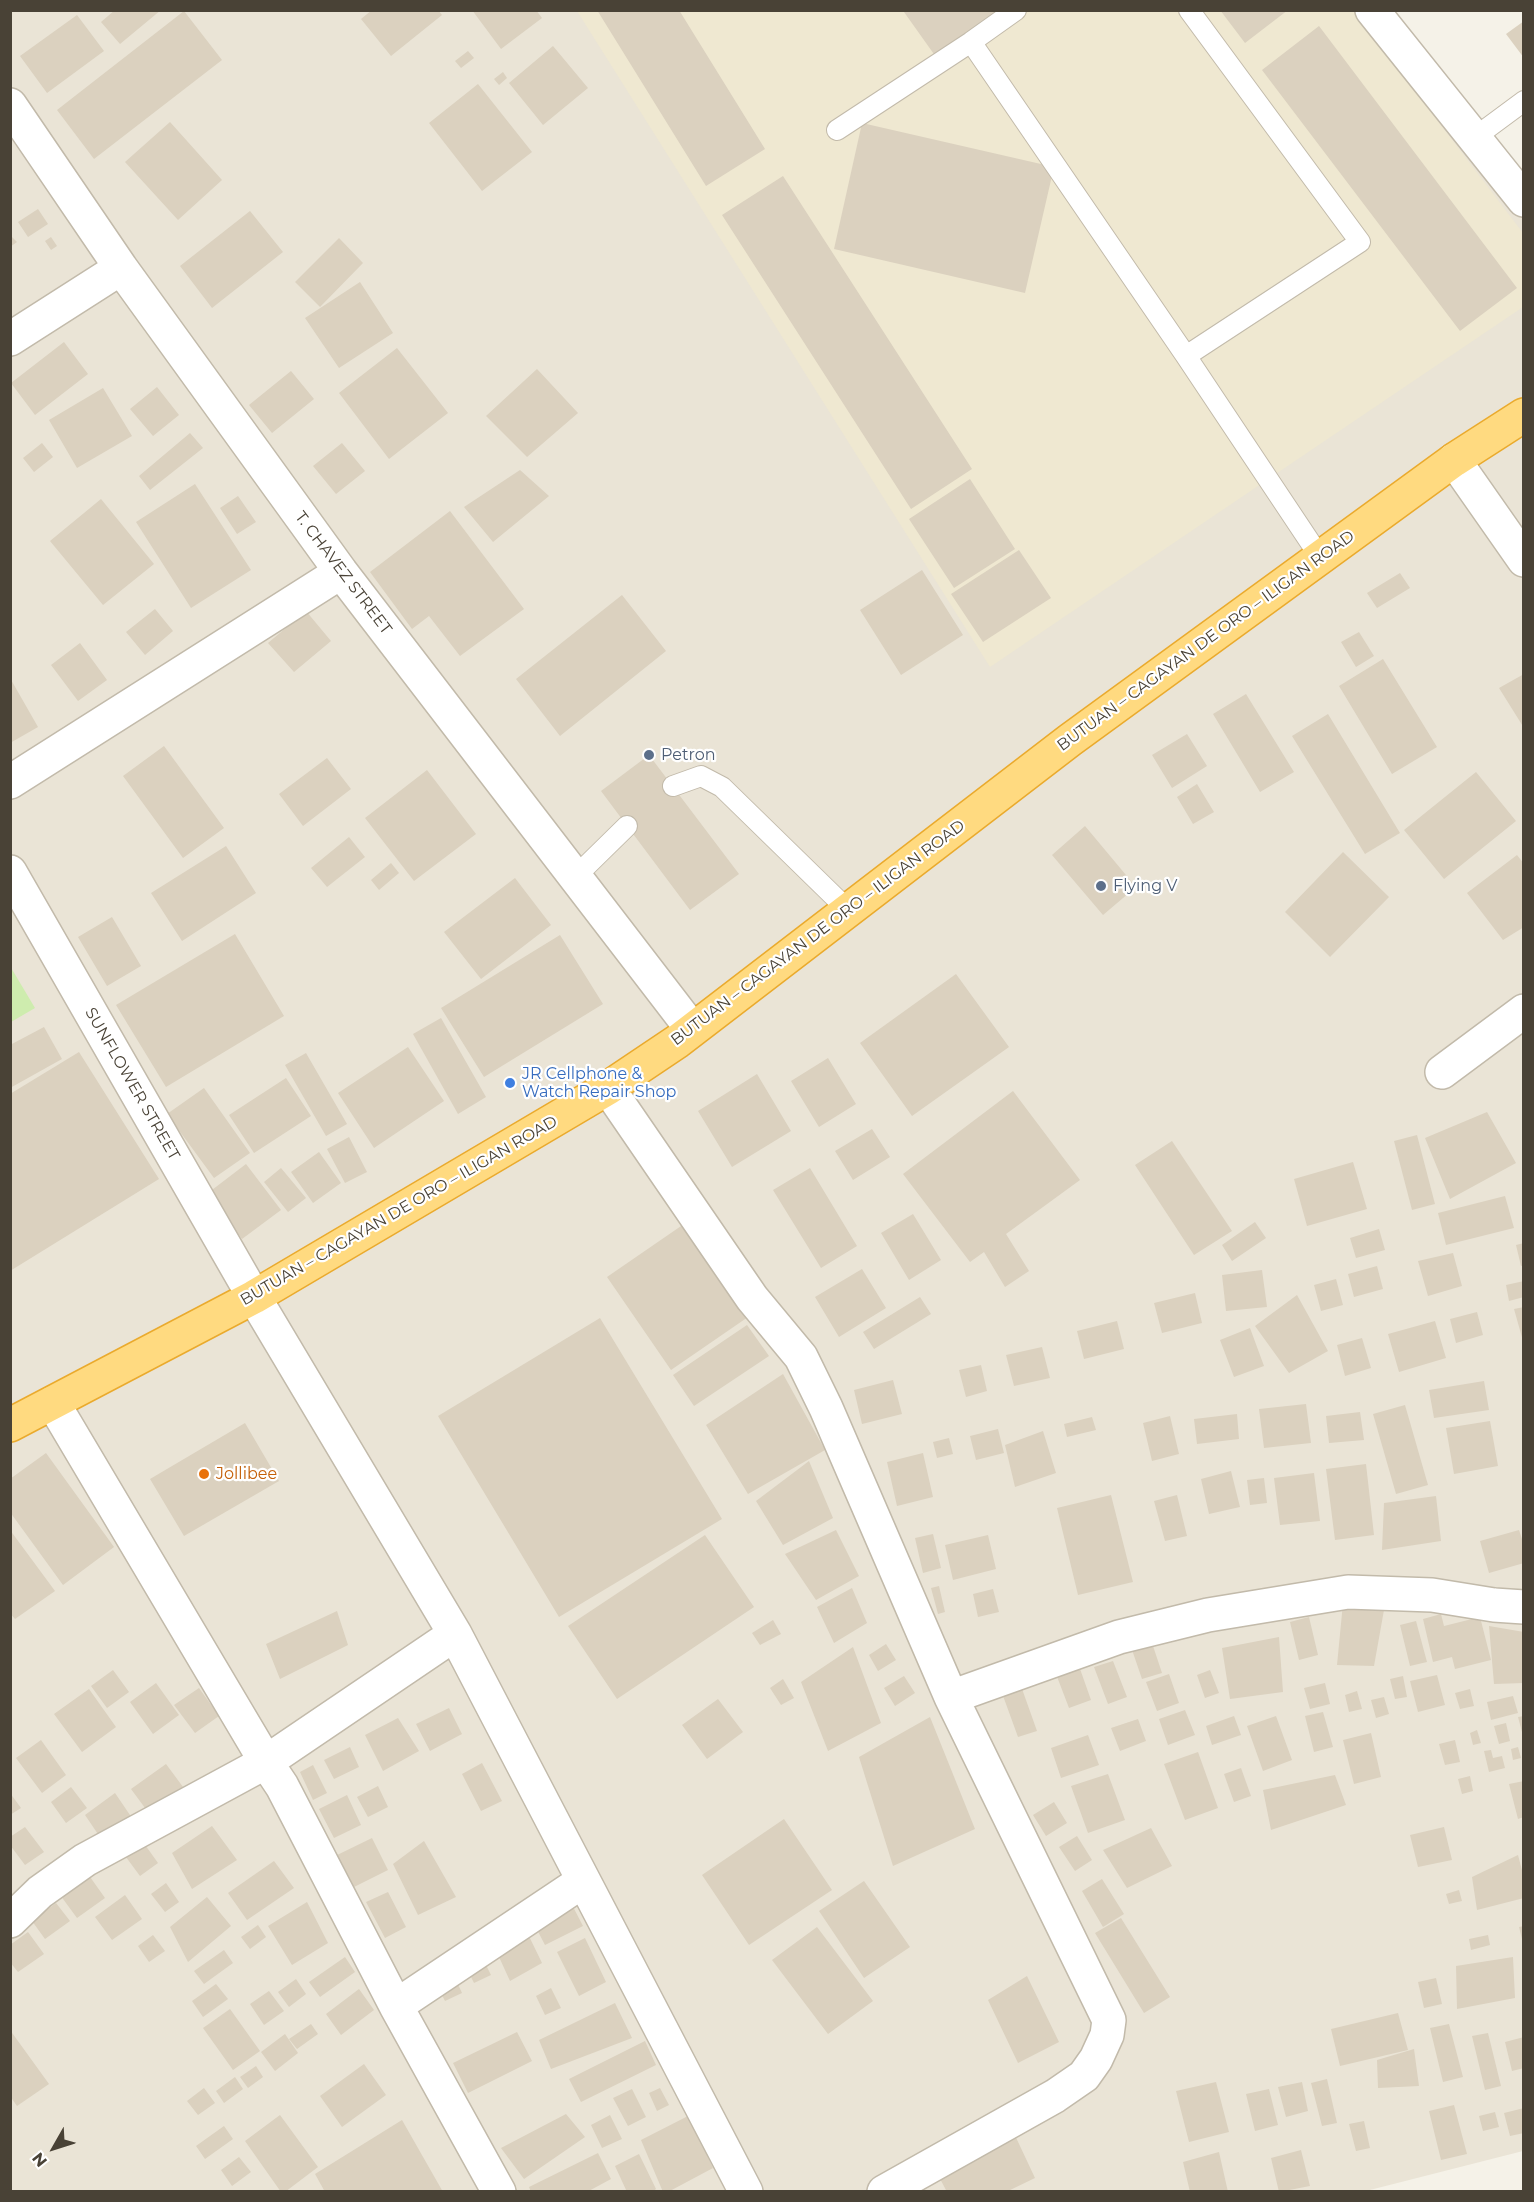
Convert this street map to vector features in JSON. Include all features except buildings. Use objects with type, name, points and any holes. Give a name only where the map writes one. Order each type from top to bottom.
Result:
[{"type":"highway","name":"BUTUAN – CAGAYAN DE ORO – ILIGAN ROAD","points":[[10,1425],[255,1297],[608,1088],[692,1029],[1070,740],[1454,460],[1524,415]]},
{"type":"street","points":[[1372,10],[1524,200]]},
{"type":"street","name":"T. CHAVEZ STREET","points":[[10,105],[121,268],[341,572],[692,1029]]},
{"type":"street","points":[[10,339],[121,268]]},
{"type":"street","points":[[1454,460],[1524,560]]},
{"type":"street","points":[[10,782],[341,572]]},
{"type":"street","name":"SUNFLOWER STREET","points":[[10,872],[255,1297],[454,1634],[746,2192]]},
{"type":"street","points":[[1442,1072],[1524,1011]]},
{"type":"street","points":[[608,1088],[752,1298],[801,1357],[826,1407],[951,1697],[1109,2020],[1107,2036],[1096,2059],[1084,2076],[1055,2097],[884,2192]]},
{"type":"street","points":[[53,1403],[282,1786],[396,2006],[500,2192]]},
{"type":"street","points":[[951,1697],[1119,1637],[1208,1615],[1348,1592],[1432,1594],[1494,1605],[1524,1607]]},
{"type":"street","points":[[10,1921],[40,1892],[85,1860],[266,1762],[454,1634]]},
{"type":"street","points":[[396,2006],[583,1881]]},
{"type":"lane","points":[[837,130],[1016,10]]},
{"type":"lane","points":[[1186,356],[1360,242],[1189,10]]},
{"type":"lane","points":[[971,42],[1186,356],[1320,557]]},
{"type":"lane","points":[[1474,138],[1524,101]]},
{"type":"lane","points":[[673,786],[701,776],[722,787],[848,910]]},
{"type":"lane","points":[[575,877],[627,826]]},
{"type":"shaded area","points":[[11,11],[1355,11],[1523,218],[1523,2151],[1362,2192],[11,2192]]},
{"type":"shaded area","points":[[577,11],[1354,11],[1523,233],[1523,307],[990,667]]},
{"type":"green space","points":[[10,966],[35,1008],[11,1022],[10,1022]]},
{"type":"place","name":"Petron","points":[[649,755]]},
{"type":"place","name":"Flying V","points":[[1101,886]]},
{"type":"place","name":"JR Cellphone & Watch Repair Shop","points":[[510,1083]]},
{"type":"place","name":"Jollibee","points":[[204,1474]]}]
